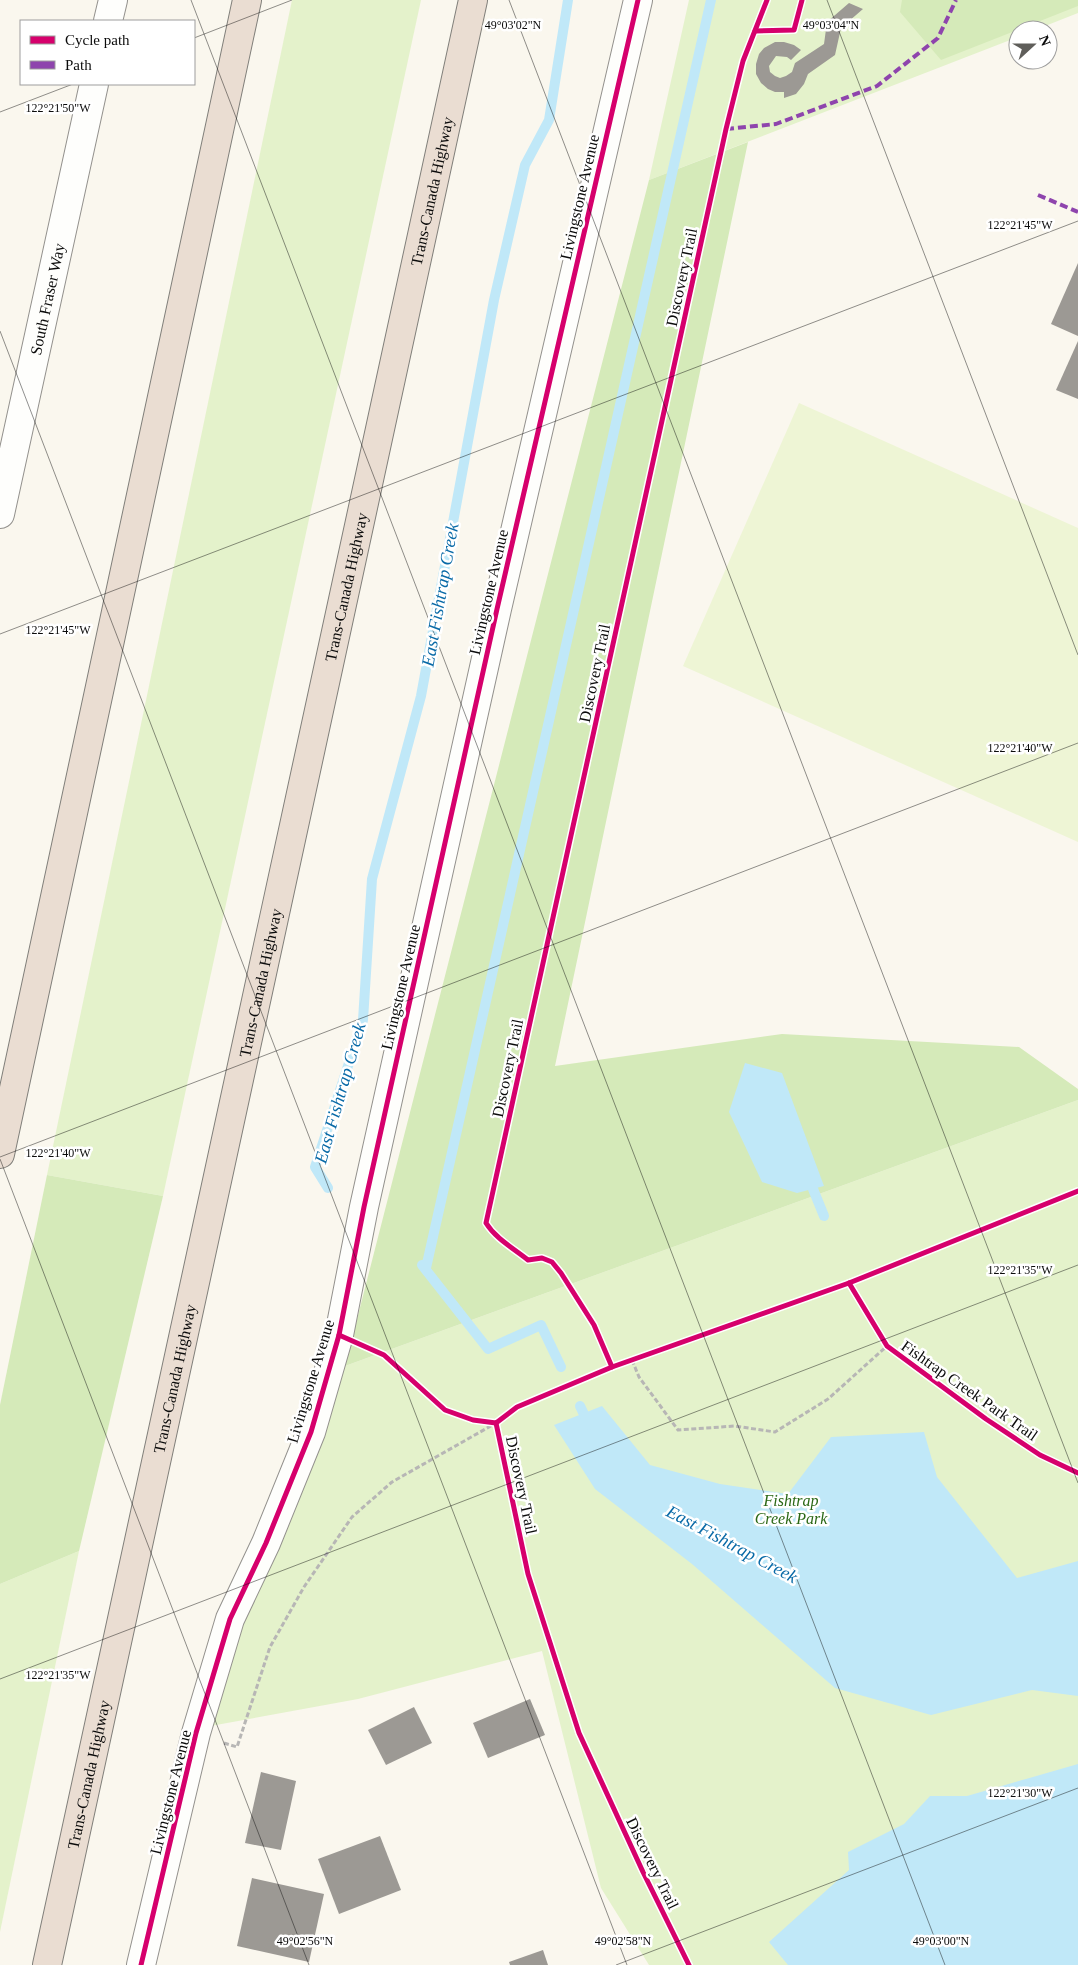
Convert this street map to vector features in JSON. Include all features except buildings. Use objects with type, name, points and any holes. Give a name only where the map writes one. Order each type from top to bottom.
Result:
[{"type":"highway","points":[[0,1154],[247,0]]},
{"type":"highway","name":"Trans-Canada Highway","points":[[47,1965],[473,0]]},
{"type":"street","points":[[108,20],[113,0]]},
{"type":"street","name":"Livingstone Avenue","points":[[141,1965],[196,1733],[230,1619],[266,1543],[311,1432],[339,1335],[364,1208],[492,628],[638,0]]},
{"type":"street","name":"South Fraser Way","points":[[0,514],[3,484],[94,85]]},
{"type":"path","points":[[632,1360],[638,1376],[678,1430],[735,1426],[775,1432],[828,1399],[887,1346]]},
{"type":"path","points":[[626,1363],[642,1357]]},
{"type":"path","points":[[488,1422],[496,1423]]},
{"type":"path","points":[[196,1733],[237,1747],[270,1647],[304,1587],[352,1517],[392,1482],[496,1423]]},
{"type":"green space","points":[[292,0],[421,0],[163,1196],[47,1175]]},
{"type":"green space","points":[[689,0],[1078,0],[1078,13],[1058,21],[1008,20],[1008,41],[649,180]]},
{"type":"green space","points":[[902,0],[1078,0],[1078,6],[1042,20],[1008,20],[1008,34],[941,60],[900,12]]},
{"type":"green space","points":[[748,142],[555,1066],[782,1034],[1019,1047],[1078,1089],[1078,1100],[345,1366],[649,180]]},
{"type":"green space","points":[[799,403],[1078,528],[1078,842],[683,666]]},
{"type":"green space","name":"Fishtrap Creek Park","points":[[1078,1100],[1078,1965],[649,1965],[601,1888],[542,1651],[358,1699],[205,1727],[239,1620],[319,1436],[345,1366]]},
{"type":"green space","points":[[47,1175],[163,1196],[79,1551],[0,1584],[0,1405]]},
{"type":"green space","points":[[79,1551],[0,1932],[0,1584]]},
{"type":"water","points":[[745,1063],[782,1073],[824,1186],[797,1193],[762,1182],[729,1112]]},
{"type":"water","points":[[602,1406],[650,1465],[720,1484],[788,1494],[831,1437],[924,1432],[937,1477],[1017,1578],[1078,1561],[1078,1696],[1032,1690],[931,1715],[835,1688],[692,1564],[595,1489],[554,1425]]},
{"type":"water","points":[[1078,1764],[1078,1965],[788,1965],[769,1942],[849,1870],[848,1852],[904,1824],[930,1796],[967,1796]]},
{"type":"waterway","name":"East Fishtrap Creek","points":[[328,1188],[315,1167],[363,1020],[372,879],[421,696],[494,300],[525,165],[549,120],[568,0]]},
{"type":"waterway","points":[[426,1268],[711,0]]},
{"type":"waterway","points":[[813,1189],[824,1216]]},
{"type":"waterway","name":"East Fishtrap Creek","points":[[422,1265],[488,1349],[541,1325],[561,1367]]},
{"type":"waterway","name":"East Fishtrap Creek","points":[[580,1406],[589,1425]]},
{"type":"marked path","points":[[726,129],[776,124],[877,86],[938,38],[956,0]]},
{"type":"marked path","points":[[1038,195],[1078,212]]},
{"type":"cycle path","points":[[141,1965],[196,1733],[230,1619],[266,1543],[311,1432],[339,1335],[364,1207],[497,609],[638,0]]},
{"type":"cycle path","name":"Discovery Trail","points":[[612,1367],[594,1325],[552,1262],[542,1258],[528,1260],[500,1239],[486,1223],[726,129],[743,61],[767,0]]},
{"type":"cycle path","points":[[755,31],[794,30],[802,0]]},
{"type":"cycle path","points":[[496,1423],[517,1407],[612,1367],[849,1283],[1078,1191]]},
{"type":"cycle path","name":"Fishtrap Creek Park Trail","points":[[849,1283],[887,1346],[986,1419],[1040,1455],[1078,1473]]},
{"type":"cycle path","points":[[339,1335],[384,1355],[445,1410],[473,1420],[496,1423]]},
{"type":"cycle path","name":"Discovery Trail","points":[[496,1423],[528,1574],[579,1733],[643,1872],[689,1965]]}]
